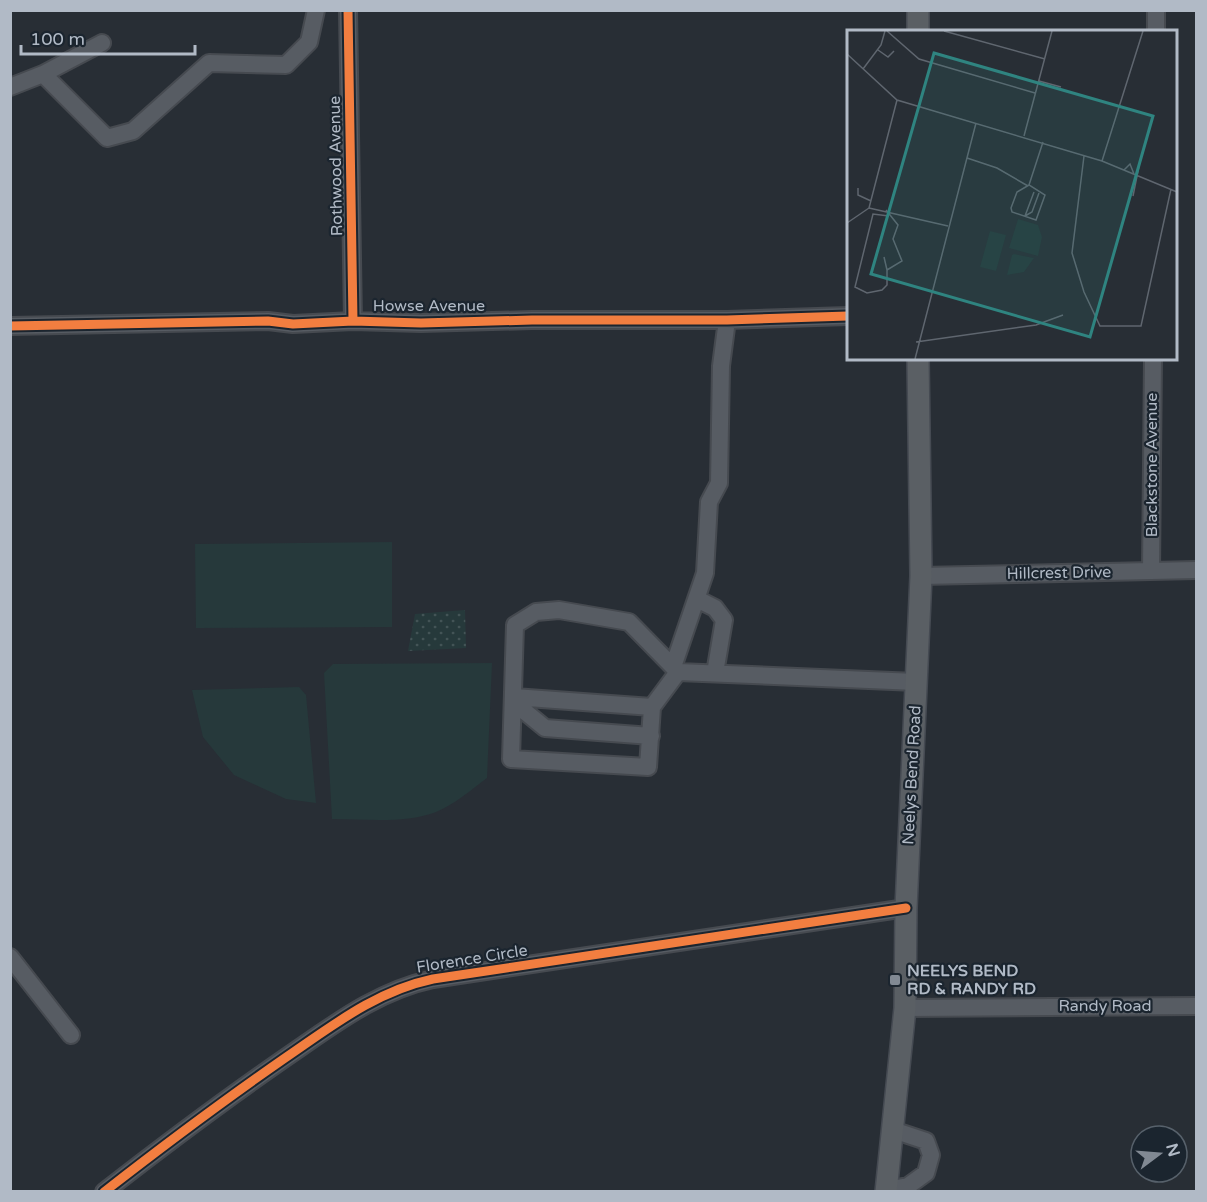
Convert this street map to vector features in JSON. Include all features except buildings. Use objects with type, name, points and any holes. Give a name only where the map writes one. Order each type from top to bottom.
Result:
[{"type":"main road","points":[[918,10],[918,30]]},
{"type":"main road","name":"Neelys Bend Road","points":[[886,1190],[905,1008],[906,908],[921,576],[918,360]]},
{"type":"street","points":[[42,75],[107,138],[134,131],[209,63],[286,65],[309,42],[316,10]]},
{"type":"street","name":"Rothwood Avenue","points":[[348,10],[353,321]]},
{"type":"street","points":[[1156,10],[1156,30]]},
{"type":"street","points":[[10,87],[42,75],[102,43]]},
{"type":"street","name":"Howse Avenue","points":[[10,326],[268,321],[293,324],[353,321],[421,323],[532,320],[727,320],[847,316]]},
{"type":"street","points":[[727,320],[721,366],[719,483],[709,502],[705,573],[676,670],[652,707],[648,767],[511,759],[515,625],[536,612],[559,610],[628,621],[676,670],[916,681]]},
{"type":"street","name":"Blackstone Avenue","points":[[1151,571],[1153,360]]},
{"type":"street","name":"Hillcrest Drive","points":[[921,576],[1197,570]]},
{"type":"street","points":[[697,599],[715,608],[724,620],[715,673]]},
{"type":"street","points":[[514,697],[652,707]]},
{"type":"street","points":[[514,697],[523,710],[545,728],[651,736]]},
{"type":"street","name":"Florence Circle","points":[[104,1191],[218,1104],[346,1016],[399,988],[433,979],[906,908]]},
{"type":"street","points":[[10,957],[71,1035]]},
{"type":"street","name":"Randy Road","points":[[905,1008],[1197,1006]]},
{"type":"street","points":[[886,1190],[909,1186],[926,1173],[931,1155],[926,1141],[893,1130]]},
{"type":"shaded area","points":[[392,542],[392,627],[196,628],[195,544]]},
{"type":"shaded area","points":[[465,610],[466,648],[408,651],[415,614]]},
{"type":"shaded area","points":[[492,663],[487,778],[450,805],[424,816],[385,820],[332,819],[324,673],[333,664]]},
{"type":"shaded area","points":[[299,687],[306,695],[316,803],[286,799],[234,775],[203,737],[192,690]]},
{"type":"cycle path","points":[[348,10],[353,321]]},
{"type":"cycle path","points":[[10,326],[268,321],[293,324],[353,321],[421,323],[532,320],[727,320],[847,316]]},
{"type":"cycle path","points":[[104,1192],[262,1074],[355,1011],[392,992],[433,979],[906,908]]},
{"type":"place","name":"NEELYS BEND RD & RANDY RD","points":[[895,980]]}]
